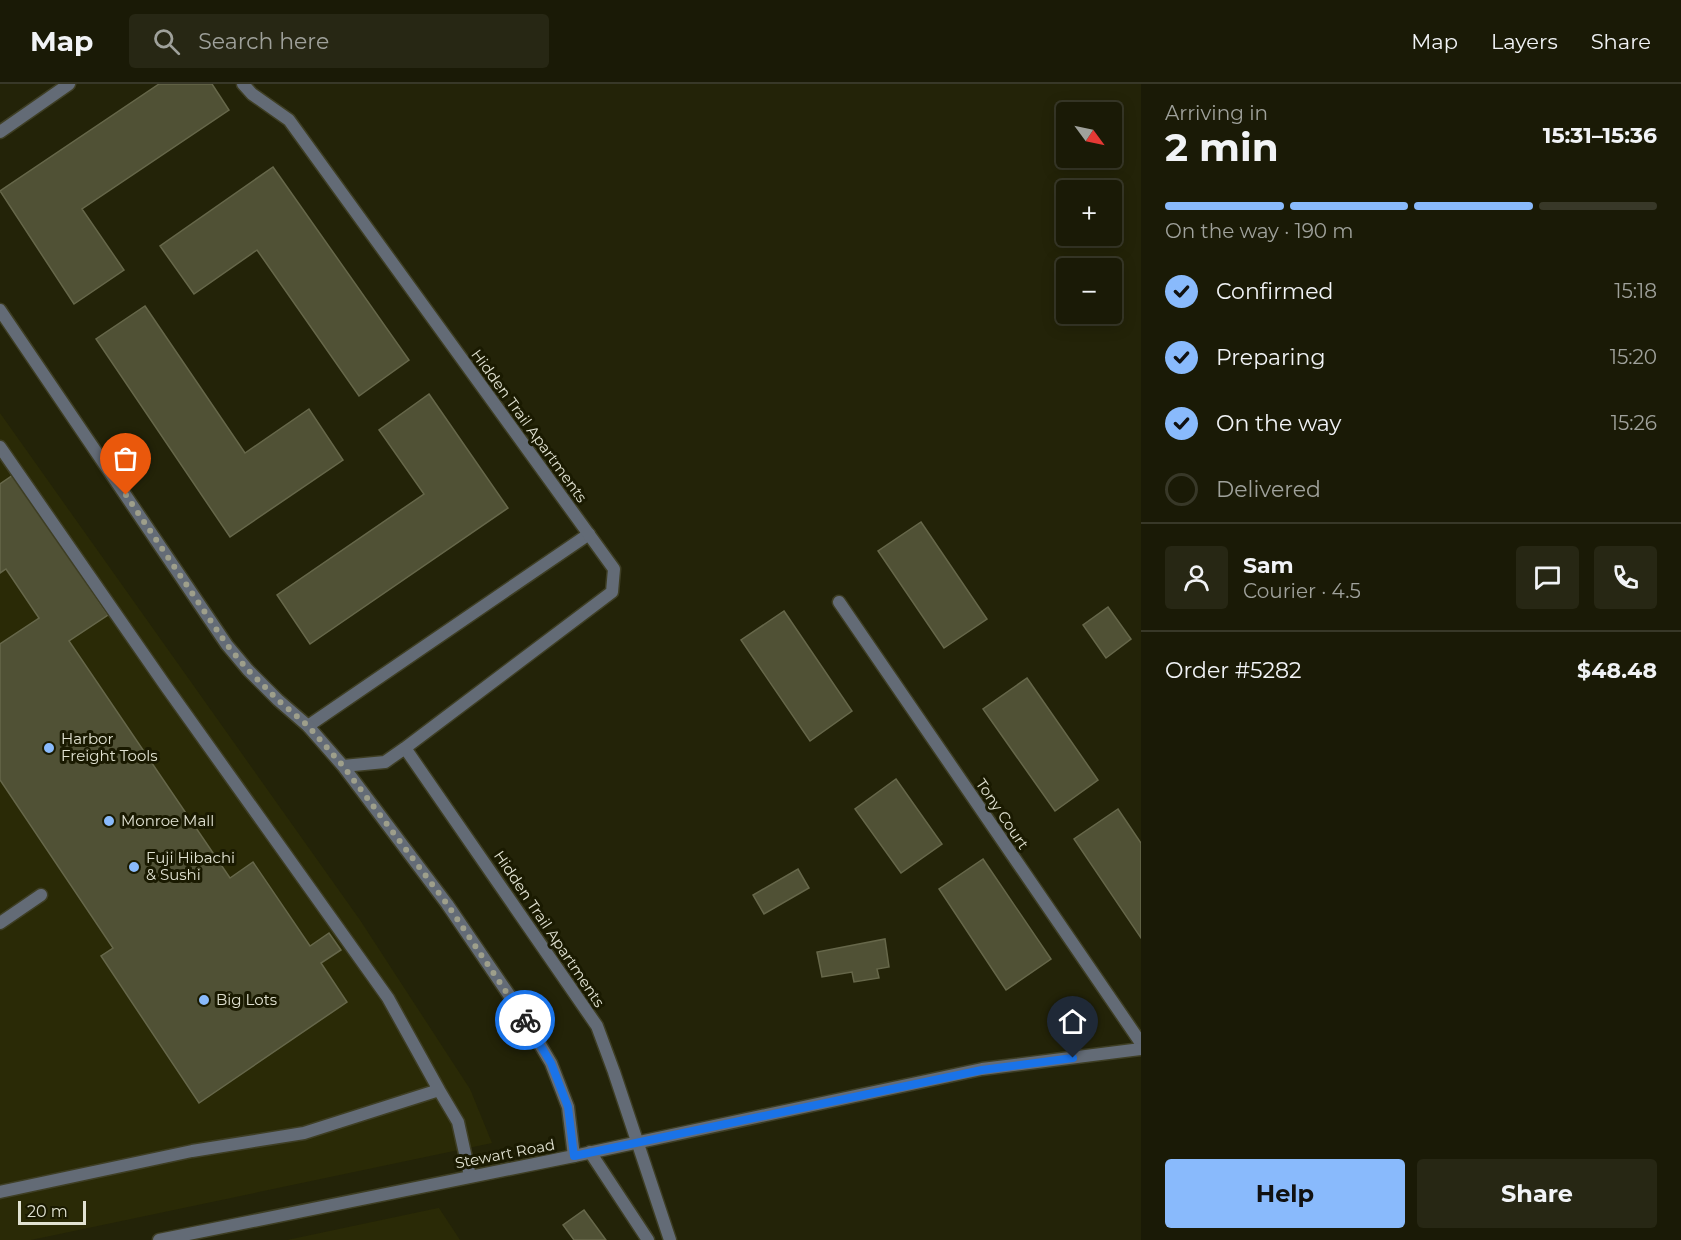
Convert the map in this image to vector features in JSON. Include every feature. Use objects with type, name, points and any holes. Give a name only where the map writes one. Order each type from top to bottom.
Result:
[{"type":"street","points":[[0,132],[69,84]]},
{"type":"street","name":"Hidden Trail Apartments","points":[[243,84],[252,94],[289,120],[614,569],[612,592],[405,748],[385,762],[343,766]]},
{"type":"street","points":[[0,310],[227,645],[248,670],[308,726],[343,766],[447,904],[520,1011],[551,1063],[568,1107],[574,1156]]},
{"type":"street","points":[[0,447],[388,998],[458,1122],[470,1176]]},
{"type":"street","points":[[308,726],[589,534]]},
{"type":"street","name":"Tony Court","points":[[839,602],[1141,1043]]},
{"type":"street","name":"Hidden Trail Apartments","points":[[405,748],[597,1026],[670,1240]]},
{"type":"street","points":[[0,923],[41,895]]},
{"type":"street","name":"Stewart Road","points":[[159,1240],[982,1070],[1141,1049]]},
{"type":"street","points":[[0,1192],[192,1151],[304,1133],[439,1090]]},
{"type":"street","points":[[590,1152],[648,1240]]},
{"type":"shaded area","points":[[0,413],[360,920],[470,1089],[492,1143],[31,1240],[0,1240]]},
{"type":"shaded area","points":[[438,1208],[460,1240],[287,1240]]},
{"type":"building","points":[[159,84],[212,84],[229,110],[82,209],[124,270],[74,304],[0,191]]},
{"type":"building","points":[[273,167],[409,360],[359,396],[257,250],[194,294],[160,246]]},
{"type":"building","points":[[145,306],[245,453],[309,409],[343,460],[230,537],[96,339]]},
{"type":"building","points":[[429,394],[508,508],[310,644],[277,595],[424,494],[379,430]]},
{"type":"building","name":"Monroe Mall","points":[[13,475],[108,615],[69,641],[230,878],[253,862],[310,946],[329,933],[341,950],[321,963],[347,1002],[199,1103],[101,956],[113,948],[0,780],[0,644],[39,618],[6,569],[0,573],[0,484]]},
{"type":"building","points":[[921,522],[987,619],[944,648],[878,551]]},
{"type":"building","points":[[1108,607],[1131,639],[1106,658],[1083,625]]},
{"type":"building","points":[[784,611],[852,711],[810,741],[741,640]]},
{"type":"building","points":[[1027,678],[1098,780],[1055,811],[983,709]]},
{"type":"building","points":[[896,779],[942,844],[901,873],[855,809]]},
{"type":"building","points":[[1118,809],[1141,843],[1141,938],[1074,839]]},
{"type":"building","points":[[983,859],[1051,959],[1006,990],[939,889]]},
{"type":"building","points":[[798,869],[809,888],[764,914],[753,895]]},
{"type":"building","points":[[885,939],[889,967],[877,969],[879,978],[854,982],[852,972],[822,977],[817,952]]},
{"type":"building","points":[[584,1210],[606,1240],[574,1240],[563,1225]]},
{"type":"way so far","points":[[126,495],[227,645],[248,670],[308,726],[343,766],[447,904],[525,1020]]},
{"type":"place","name":"Harbor Freight Tools","points":[[49,748]]},
{"type":"place","name":"Monroe Mall","points":[[109,821]]},
{"type":"place","name":"Fuji Hibachi & Sushi","points":[[134,867]]},
{"type":"place","name":"Big Lots","points":[[204,1000]]},
{"type":"route","points":[[525,1020],[551,1063],[568,1107],[574,1156],[982,1070],[1073,1058]]}]
